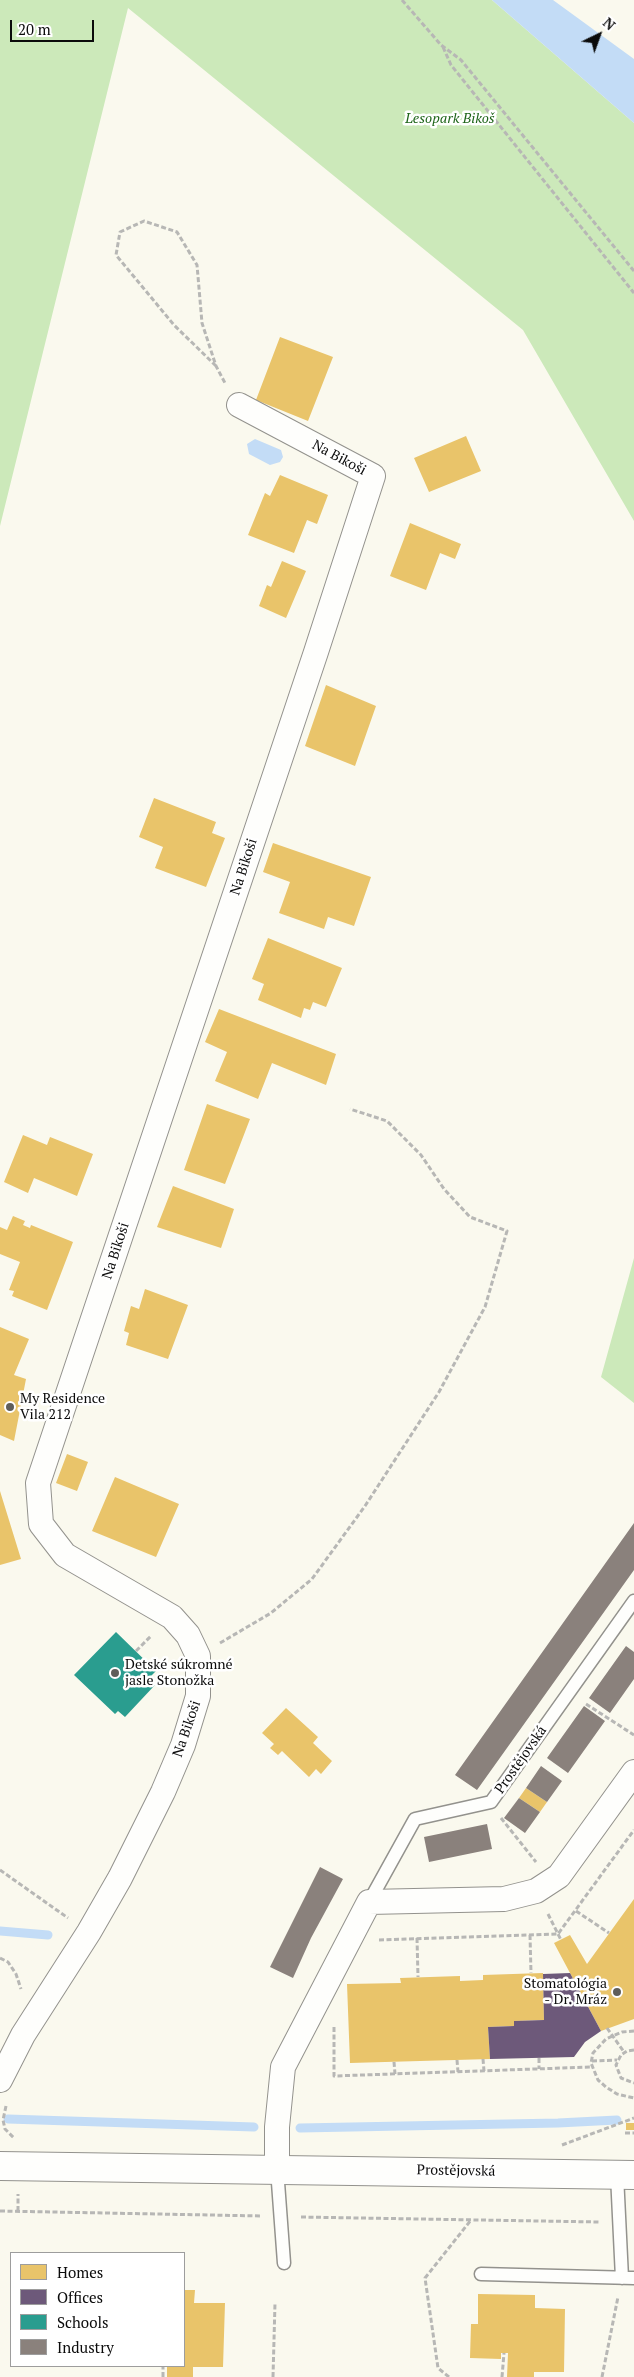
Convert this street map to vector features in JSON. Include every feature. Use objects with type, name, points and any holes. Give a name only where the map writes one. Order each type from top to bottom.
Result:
[{"type":"street","name":"Na Bikoši","points":[[0,2080],[23,2035],[89,1932],[120,1878],[163,1792],[183,1745],[198,1696],[198,1656],[188,1635],[172,1617],[65,1555],[41,1524],[38,1483],[373,476],[239,405]]},
{"type":"street","points":[[368,1902],[504,1899],[536,1891],[559,1876],[634,1772]]},
{"type":"street","name":"Prostějovská","points":[[277,2169],[276,2127],[283,2068],[368,1902]]},
{"type":"street","name":"Prostějovská","points":[[9,2166],[626,2175]]},
{"type":"lane","name":"Prostějovská","points":[[368,1902],[415,1819],[491,1802],[634,1601]]},
{"type":"lane","points":[[277,2169],[284,2263]]},
{"type":"lane","points":[[481,2274],[628,2278],[620,2222],[626,2175]]},
{"type":"path","points":[[402,0],[442,45],[461,60],[634,271]]},
{"type":"path","points":[[442,45],[451,65],[634,293]]},
{"type":"path","points":[[216,366],[174,325],[116,255],[120,232],[144,221],[177,232],[197,265],[202,323],[216,366],[239,405]]},
{"type":"path","points":[[198,1656],[271,1613],[312,1579],[364,1506],[439,1392],[485,1308],[507,1230],[470,1217],[444,1189],[421,1155],[387,1121],[350,1109]]},
{"type":"path","points":[[136,1651],[153,1634],[144,1629]]},
{"type":"path","points":[[569,1692],[634,1735]]},
{"type":"path","points":[[509,1830],[552,1881]]},
{"type":"path","points":[[0,1870],[89,1932]]},
{"type":"path","points":[[576,1911],[609,1933]]},
{"type":"path","points":[[558,1934],[561,1940]]},
{"type":"path","points":[[530,1935],[531,1973]]},
{"type":"path","points":[[417,1938],[418,1977]]},
{"type":"path","points":[[334,2017],[334,2076],[592,2067]]},
{"type":"path","points":[[607,2028],[624,2052]]},
{"type":"path","points":[[634,2031],[622,2032],[611,2036],[593,2053],[592,2061],[592,2067],[598,2080],[617,2094],[634,2098]]},
{"type":"path","points":[[634,2050],[624,2052],[617,2060],[618,2074],[625,2081],[634,2083]]},
{"type":"path","points":[[539,2058],[539,2069]]},
{"type":"path","points":[[483,2059],[484,2071]]},
{"type":"path","points":[[457,2060],[458,2072]]},
{"type":"path","points":[[592,2061],[617,2060]]},
{"type":"path","points":[[394,2062],[395,2074]]},
{"type":"path","points":[[6,2104],[3,2120],[5,2128],[20,2144],[9,2166],[18,2211]]},
{"type":"path","points":[[542,2173],[549,2150],[634,2118]]},
{"type":"path","points":[[625,2133],[634,2133]]},
{"type":"path","points":[[0,2211],[620,2222]]},
{"type":"path","points":[[449,2377],[438,2368],[425,2278],[471,2220]]},
{"type":"path","points":[[602,2377],[628,2278]]},
{"type":"path","points":[[273,2377],[275,2303]]},
{"type":"path","points":[[502,2377],[504,2353]]},
{"type":"green space","name":"Lesopark Bikoš","points":[[0,0],[492,0],[634,123],[634,521],[523,330],[128,8],[0,526]]},
{"type":"green space","points":[[634,1258],[634,1403],[601,1377]]},
{"type":"water","points":[[492,0],[553,0],[634,59],[634,123]]},
{"type":"water","points":[[255,439],[281,450],[283,457],[280,462],[270,465],[249,454],[247,444]]},
{"type":"building: Homes","points":[[280,337],[333,357],[308,421],[256,400]]},
{"type":"building: Homes","points":[[466,436],[481,471],[429,492],[414,458]]},
{"type":"building: Homes","points":[[280,475],[328,495],[317,524],[307,520],[294,553],[248,535],[265,493],[270,496]]},
{"type":"building: Homes","points":[[410,523],[461,544],[455,559],[440,553],[426,590],[390,576]]},
{"type":"building: Homes","points":[[282,561],[306,571],[286,618],[259,606],[267,585],[271,587]]},
{"type":"building: Homes","points":[[326,685],[376,706],[355,766],[305,746]]},
{"type":"building: Homes","points":[[154,798],[216,822],[212,833],[225,838],[206,887],[155,868],[163,847],[139,837]]},
{"type":"building: Homes","points":[[273,843],[371,877],[354,926],[328,917],[324,929],[279,913],[290,882],[263,872]]},
{"type":"building: Homes","points":[[268,938],[342,968],[326,1007],[313,1002],[310,1010],[304,1008],[301,1018],[258,1000],[264,984],[252,979]]},
{"type":"building: Homes","points":[[219,1009],[336,1054],[326,1085],[272,1063],[258,1099],[215,1081],[227,1052],[205,1042]]},
{"type":"building: Homes","points":[[207,1104],[250,1119],[225,1184],[184,1170]]},
{"type":"building: Homes","points":[[23,1135],[47,1145],[50,1137],[93,1154],[77,1196],[34,1178],[28,1193],[4,1182]]},
{"type":"building: Homes","points":[[173,1186],[234,1209],[221,1248],[157,1227]]},
{"type":"building: Homes","points":[[13,1216],[25,1221],[23,1225],[30,1228],[31,1225],[73,1242],[47,1310],[12,1296],[14,1291],[9,1290],[20,1262],[0,1254],[0,1227],[7,1230]]},
{"type":"building: Homes","points":[[145,1289],[188,1305],[168,1359],[126,1345],[129,1333],[124,1331],[131,1306],[139,1309]]},
{"type":"building: Homes","name":"My Residence Vila 212","points":[[0,1327],[29,1339],[14,1375],[26,1379],[14,1441],[0,1435]]},
{"type":"building: Homes","points":[[67,1454],[88,1462],[77,1491],[56,1483]]},
{"type":"building: Homes","points":[[115,1477],[179,1504],[156,1557],[92,1531]]},
{"type":"building: Homes","points":[[0,1491],[21,1559],[0,1565]]},
{"type":"building: Homes","points":[[286,1708],[318,1737],[313,1743],[332,1761],[321,1774],[316,1769],[309,1777],[282,1751],[278,1755],[270,1748],[274,1744],[262,1733]]},
{"type":"building: Homes","points":[[526,1788],[547,1802],[540,1812],[519,1798]]},
{"type":"building: Homes","points":[[634,1899],[634,2019],[601,2031],[554,1943],[570,1935],[587,1964]]},
{"type":"building: Homes","points":[[543,1973],[544,2020],[514,2021],[514,2026],[488,2027],[490,2059],[350,2063],[347,1984],[401,1983],[400,1978],[460,1976],[460,1981],[483,1980],[483,1975]]},
{"type":"building: Homes","points":[[626,2123],[634,2123],[634,2130],[626,2130]]},
{"type":"building: Homes","points":[[185,2290],[195,2290],[194,2303],[225,2303],[223,2367],[193,2367],[193,2377],[167,2377],[167,2367],[185,2367]]},
{"type":"building: Homes","points":[[478,2294],[535,2295],[535,2308],[565,2309],[564,2372],[534,2372],[534,2377],[507,2377],[508,2353],[501,2353],[501,2359],[470,2358],[471,2324],[478,2324]]},
{"type":"building: Offices","points":[[570,1973],[601,2031],[585,2042],[574,2057],[490,2059],[488,2027],[514,2026],[514,2021],[544,2020],[543,1974]]},
{"type":"building: Schools","name":"Detské súkromné jasle Stonožka","points":[[116,1632],[156,1671],[148,1679],[155,1685],[125,1717],[118,1711],[115,1714],[74,1675]]},
{"type":"building: Industry","points":[[634,1523],[634,1570],[477,1790],[455,1775]]},
{"type":"building: Industry","points":[[626,1646],[634,1652],[634,1679],[610,1713],[589,1698]]},
{"type":"building: Industry","points":[[584,1706],[605,1721],[568,1773],[547,1758]]},
{"type":"building: Industry","points":[[541,1766],[562,1781],[547,1802],[526,1788]]},
{"type":"building: Industry","points":[[519,1798],[540,1812],[525,1833],[504,1818]]},
{"type":"building: Industry","points":[[487,1824],[492,1849],[429,1862],[424,1837]]},
{"type":"building: Industry","points":[[320,1867],[343,1879],[311,1938],[293,1978],[270,1967]]},
{"type":"waterway","points":[[0,1931],[48,1935]]},
{"type":"waterway","points":[[8,2119],[254,2127]]},
{"type":"waterway","points":[[300,2128],[558,2123],[617,2120]]},
{"type":"place","name":"My Residence Vila 212","points":[[10,1407]]},
{"type":"place","name":"Detské súkromné jasle Stonožka","points":[[115,1673]]},
{"type":"place","name":"Stomatológia - Dr. Mráz","points":[[617,1992]]}]
